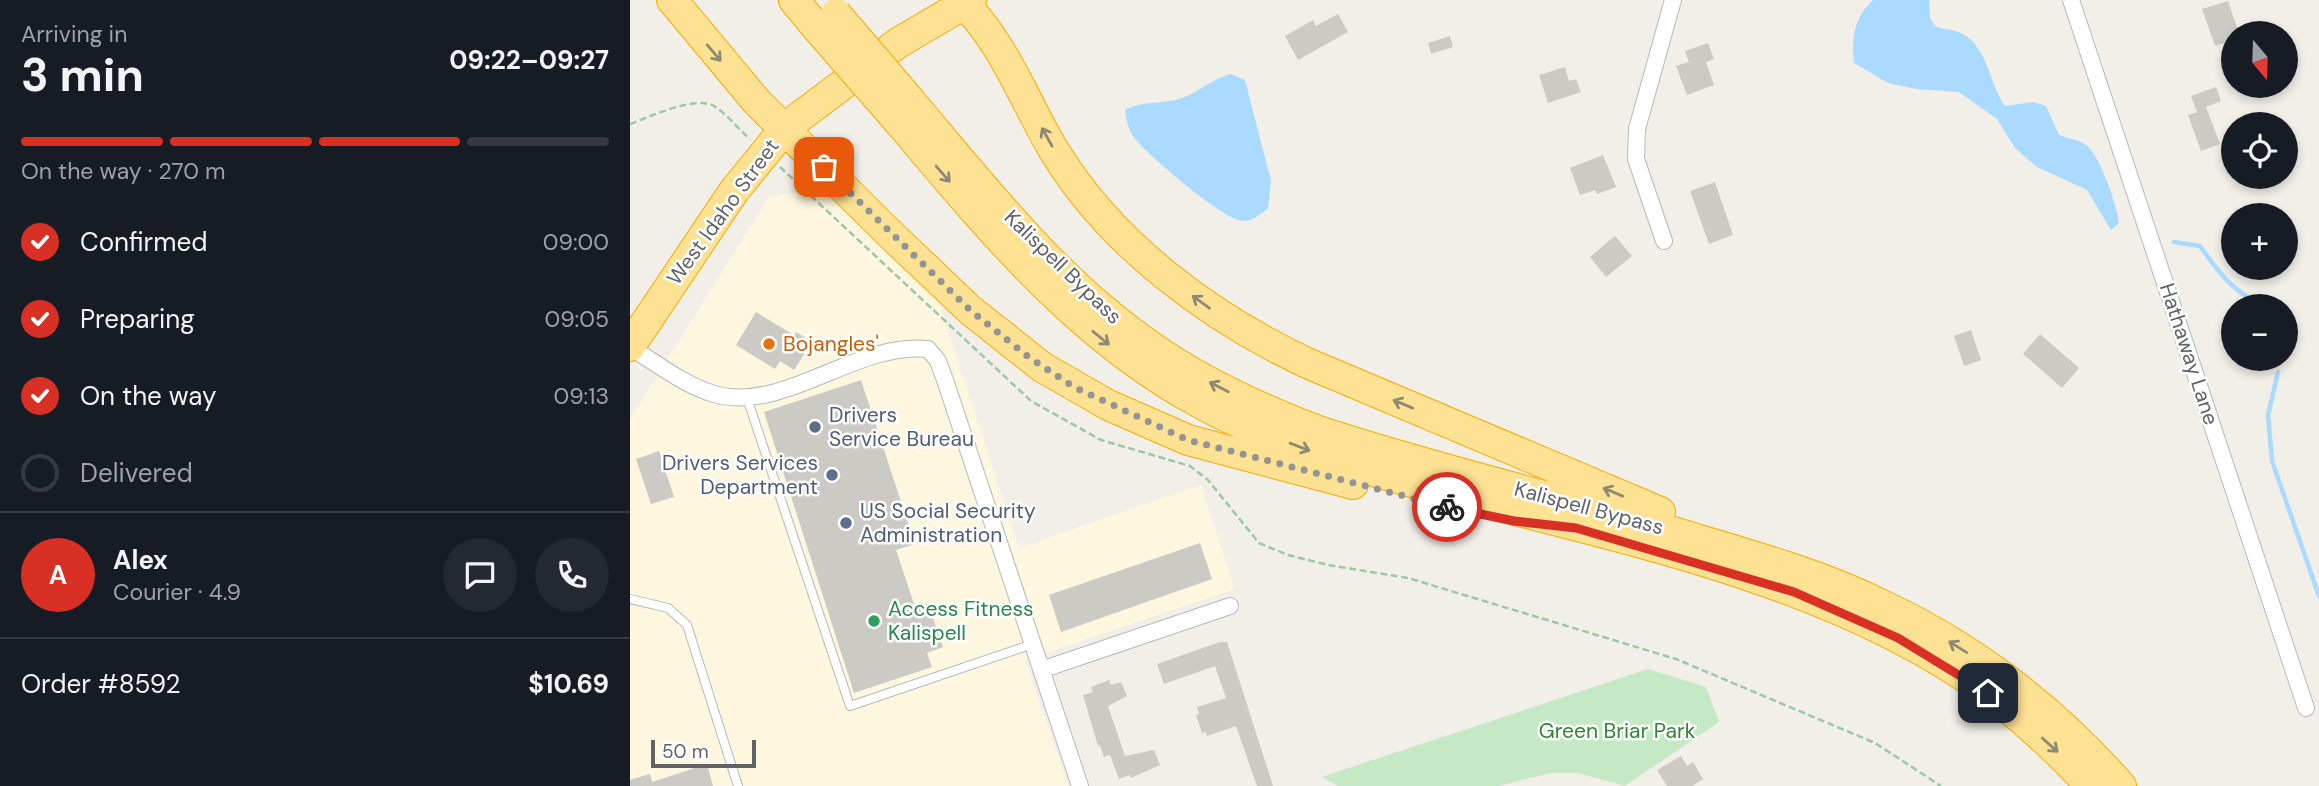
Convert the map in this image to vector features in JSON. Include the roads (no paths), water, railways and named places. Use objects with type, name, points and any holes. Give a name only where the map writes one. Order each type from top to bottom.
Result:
[{"type":"highway","points":[[672,0],[757,102],[786,127],[970,310],[1042,367],[1108,405],[1188,440],[1260,461],[1492,517],[1576,528]]},
{"type":"highway","name":"Kalispell Bypass","points":[[794,0],[826,14],[996,234],[1075,316],[1117,350],[1180,393],[1239,422],[1332,459],[1754,578],[1836,608],[1881,629],[1988,693],[2051,745],[2091,786]]},
{"type":"highway","points":[[965,1],[995,44],[1055,151],[1081,188],[1137,248],[1212,310],[1253,336],[1307,363],[1671,516],[1741,552]]},
{"type":"highway","name":"West Idaho Street","points":[[630,346],[676,274],[764,150],[786,127],[898,43],[965,1]]},
{"type":"highway","name":"Kalispell Bypass","points":[[905,113],[1058,268],[1136,336],[1201,377],[1271,412],[1348,441],[1741,552],[1860,595],[1960,648],[2033,699],[2121,786]]},
{"type":"street","points":[[1664,240],[1636,159],[1637,129],[1673,0]]},
{"type":"street","name":"Hathaway Lane","points":[[2071,0],[2306,708]]},
{"type":"street","points":[[630,346],[678,377],[716,394],[746,396],[767,393],[882,352],[912,347],[928,349],[938,361],[945,380],[1080,786]]},
{"type":"street","points":[[1041,670],[1230,606]]},
{"type":"lane","points":[[746,396],[849,706],[1033,645]]},
{"type":"lane","points":[[630,599],[668,608],[687,625],[738,786]]},
{"type":"water","points":[[1873,0],[1929,0],[1930,18],[1935,26],[1961,33],[1977,47],[2005,106],[2033,102],[2046,106],[2059,135],[2086,145],[2097,159],[2111,193],[2119,223],[2111,230],[2087,190],[2037,167],[2015,148],[1997,119],[1959,92],[1916,89],[1888,83],[1854,63],[1855,29]]},
{"type":"water","points":[[1230,74],[1245,80],[1271,181],[1268,208],[1247,220],[1229,216],[1215,207],[1152,156],[1133,136],[1125,110],[1185,97]]},
{"type":"waterway","points":[[2174,242],[2200,246],[2221,274],[2244,294]]},
{"type":"waterway","points":[[2278,372],[2268,415],[2272,461],[2319,596]]},
{"type":"place","name":"Bojangles'","points":[[769,344]]},
{"type":"place","name":"Drivers Service Bureau","points":[[815,427]]},
{"type":"place","name":"Drivers Services Department","points":[[832,475]]},
{"type":"place","name":"US Social Security Administration","points":[[846,523]]},
{"type":"place","name":"Access Fitness Kalispell","points":[[874,621]]},
{"type":"park label","name":"Green Briar Park","points":[[1617,731]]}]
